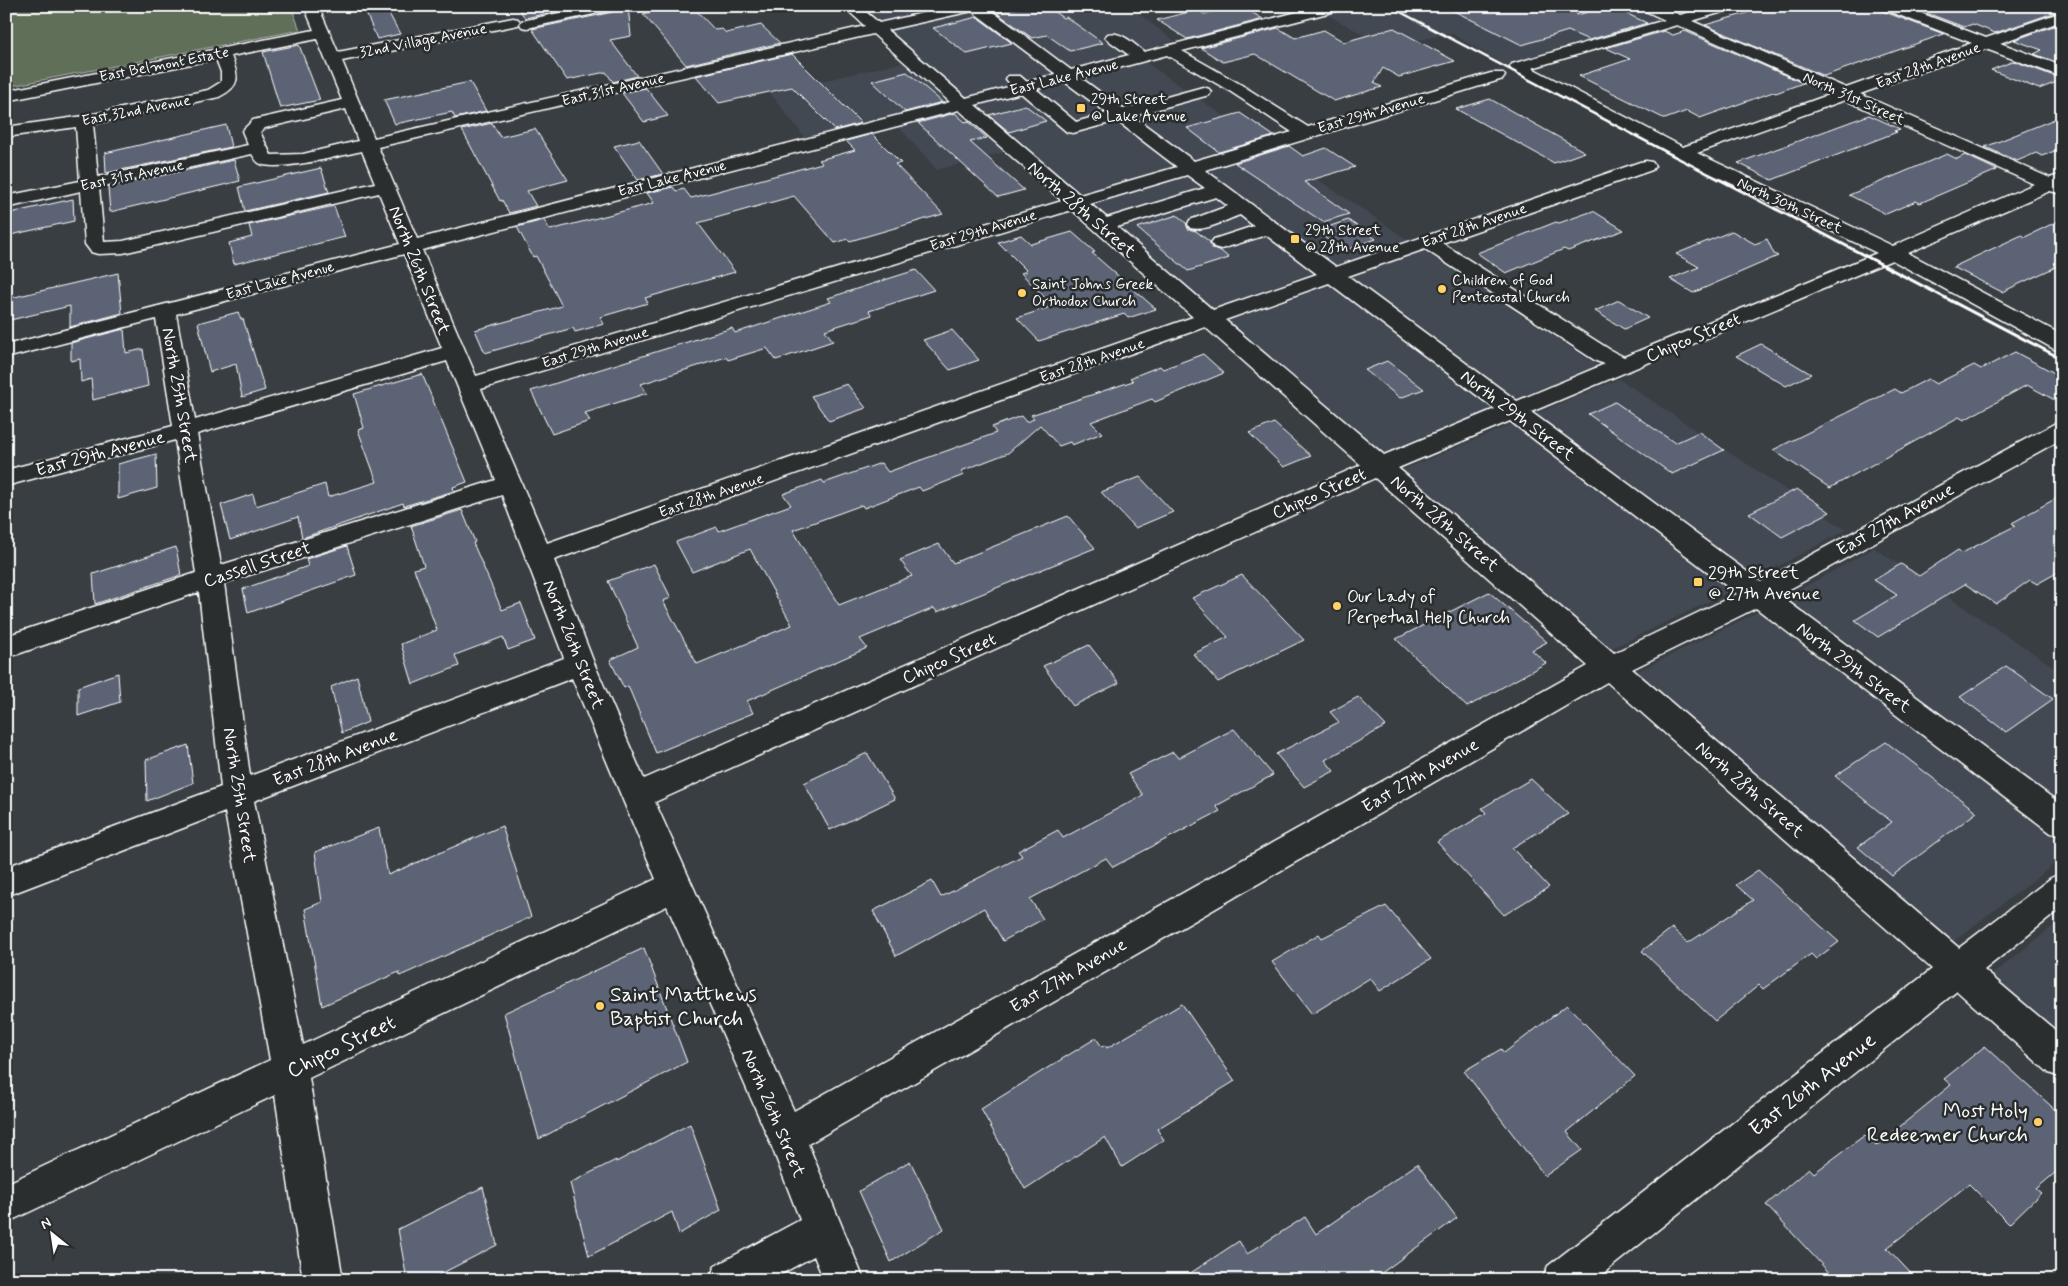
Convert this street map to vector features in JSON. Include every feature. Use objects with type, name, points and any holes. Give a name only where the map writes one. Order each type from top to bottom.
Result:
[{"type":"street","name":"North 26th Street","points":[[311,6],[540,555],[580,663],[675,886],[786,1136],[822,1230],[844,1280]]},
{"type":"street","name":"32nd Village Avenue","points":[[332,58],[613,6]]},
{"type":"street","name":"North 28th Street","points":[[850,6],[1073,203],[1380,466],[2062,1060]]},
{"type":"street","name":"East 31st Avenue","points":[[6,202],[257,148],[266,160],[303,159],[974,6]]},
{"type":"street","name":"North 29th Street","points":[[974,6],[2062,823]]},
{"type":"street","name":"East Lake Avenue","points":[[6,352],[411,246],[1021,78],[1068,76],[1338,6]]},
{"type":"street","name":"North 31st Street","points":[[1646,6],[2058,185]]},
{"type":"street","points":[[1679,21],[1728,6]]},
{"type":"street","points":[[1888,6],[2062,72]]},
{"type":"street","name":"East 28th Avenue","points":[[1682,153],[2062,16]]},
{"type":"street","name":"North 30th Street","points":[[1679,21],[1518,67],[1682,153],[1891,252],[2062,344]]},
{"type":"street","points":[[6,86],[278,31]]},
{"type":"street","name":"East Belmont Estate","points":[[6,96],[322,33]]},
{"type":"street","points":[[1113,37],[1142,57]]},
{"type":"street","points":[[1169,50],[1248,96],[1305,133]]},
{"type":"street","name":"East 32nd Avenue","points":[[6,132],[84,121],[213,94],[224,90],[231,80],[222,53]]},
{"type":"street","name":"East 29th Avenue","points":[[469,385],[1497,76]]},
{"type":"street","points":[[1021,78],[1073,128],[1203,92]]},
{"type":"street","points":[[257,148],[251,131],[259,124],[351,103]]},
{"type":"street","points":[[84,121],[95,244],[98,248],[123,248],[385,186]]},
{"type":"street","name":"East 28th Avenue","points":[[540,555],[1646,166]]},
{"type":"street","name":"Chipco Street","points":[[637,796],[1380,466],[1624,366],[1891,252],[2058,185]]},
{"type":"street","points":[[1101,226],[1219,190]]},
{"type":"street","points":[[1197,224],[1243,207]]},
{"type":"street","points":[[1221,243],[1270,228]]},
{"type":"street","points":[[1427,242],[1604,356],[1624,366]]},
{"type":"street","name":"North 25th Street","points":[[165,310],[210,578],[237,794],[290,1071],[323,1280]]},
{"type":"street","name":"East 29th Avenue","points":[[6,478],[186,430],[454,352]]},
{"type":"street","name":"East 27th Avenue","points":[[786,1136],[1610,667],[1758,595],[2062,428]]},
{"type":"street","name":"Cassell Street","points":[[6,647],[210,578],[509,484]]},
{"type":"street","name":"East 28th Avenue","points":[[6,882],[580,663]]},
{"type":"street","name":"Chipco Street","points":[[6,1204],[290,1071],[675,886]]},
{"type":"street","name":"East 26th Avenue","points":[[1562,1280],[2062,888]]},
{"type":"street","points":[[730,1280],[822,1230]]},
{"type":"shaded area","points":[[859,6],[956,6],[879,24]]},
{"type":"shaded area","points":[[991,6],[1129,6],[1174,41],[1071,70],[986,8]]},
{"type":"shaded area","points":[[1356,6],[1638,6],[1666,19],[1505,65],[1451,33],[1386,47],[1326,14]]},
{"type":"shaded area","points":[[1656,6],[1710,6],[1677,16]]},
{"type":"shaded area","points":[[972,11],[1056,74],[964,98],[886,30]]},
{"type":"shaded area","points":[[1144,61],[1259,140],[1191,160],[1081,78]]},
{"type":"shaded area","points":[[904,62],[949,102],[805,138],[770,93]]},
{"type":"shaded area","points":[[1066,81],[1176,165],[1076,195],[973,106]]},
{"type":"shaded area","points":[[958,110],[1005,152],[937,170],[897,125]]},
{"type":"shaded area","points":[[1272,149],[1408,240],[1333,266],[1204,169]]},
{"type":"shaded area","points":[[1188,174],[1316,272],[1211,309],[1088,205]]},
{"type":"shaded area","points":[[1424,251],[1597,365],[1513,400],[1348,278]]},
{"type":"shaded area","points":[[1332,284],[1495,408],[1380,454],[1226,322]]},
{"type":"shaded area","points":[[1619,379],[1846,530],[1754,579],[1533,415]]},
{"type":"shaded area","points":[[1515,423],[1735,589],[1608,650],[1400,471]]},
{"type":"shaded area","points":[[1874,548],[2062,672],[2062,808],[1781,600]]},
{"type":"shaded area","points":[[1762,610],[2062,837],[2062,858],[1949,945],[1634,673]]},
{"type":"shaded area","points":[[2062,919],[2062,1041],[1988,978]]},
{"type":"green space","points":[[6,6],[291,6],[300,30],[6,87]]},
{"type":"building","points":[[363,6],[385,6],[400,34],[377,39]]},
{"type":"building","points":[[517,6],[581,6],[525,18]]},
{"type":"building","points":[[622,6],[628,6],[631,36],[610,40],[637,76],[613,82],[606,72],[567,80],[532,29],[613,12]]},
{"type":"building","points":[[679,6],[692,6],[715,30],[722,29],[726,33],[761,25],[780,43],[686,65],[643,14]]},
{"type":"building","points":[[1025,6],[1046,6],[1063,18],[1066,17],[1103,43],[1070,51],[1047,35],[1032,38],[997,13]]},
{"type":"building","points":[[1241,6],[1263,19],[1187,39],[1157,20],[1197,10],[1204,14]]},
{"type":"building","points":[[1444,6],[1575,6],[1577,15],[1610,6],[1647,23],[1589,40],[1568,31],[1522,45]]},
{"type":"building","points":[[1771,6],[1879,6],[1882,11],[1944,34],[1824,76],[1705,25]]},
{"type":"building","points":[[1908,6],[2062,6],[2062,10],[1995,33],[1973,24],[1964,27]]},
{"type":"building","points":[[977,17],[1012,43],[967,54],[933,28]]},
{"type":"building","points":[[2062,23],[2062,64],[2034,54],[2042,50],[2014,40]]},
{"type":"building","points":[[1278,28],[1295,38],[1324,30],[1344,42],[1394,28],[1455,61],[1399,77],[1383,68],[1374,83],[1382,87],[1334,101],[1255,54],[1223,62],[1201,48]]},
{"type":"building","points":[[1664,31],[1673,35],[1685,31],[1803,83],[1700,118],[1687,111],[1665,119],[1579,76],[1630,59],[1606,48]]},
{"type":"building","points":[[299,45],[320,100],[280,108],[263,52]]},
{"type":"building","points":[[792,54],[861,123],[835,130],[792,87],[719,103],[696,76]]},
{"type":"building","points":[[2014,61],[2062,80],[2039,89],[1991,70]]},
{"type":"building","points":[[907,72],[942,102],[905,112],[872,81]]},
{"type":"building","points":[[470,82],[486,111],[455,118],[452,112],[395,124],[384,100]]},
{"type":"building","points":[[646,88],[668,116],[644,122],[622,93]]},
{"type":"building","points":[[1490,99],[1585,152],[1554,163],[1456,109]]},
{"type":"building","points":[[1025,105],[1046,121],[1009,132],[989,115]]},
{"type":"building","points":[[955,113],[965,122],[968,121],[987,138],[970,142],[1024,190],[998,197],[918,123]]},
{"type":"building","points":[[1240,113],[1274,136],[1219,152],[1187,128]]},
{"type":"building","points":[[1869,115],[1900,129],[1894,131],[1897,132],[1772,180],[1738,163]]},
{"type":"building","points":[[2062,116],[2062,148],[2042,156],[2036,153],[2017,161],[1985,147]]},
{"type":"building","points":[[492,123],[500,137],[535,129],[568,180],[527,191],[536,206],[509,213],[502,200],[500,201],[462,130]]},
{"type":"building","points":[[226,125],[231,147],[106,173],[105,153]]},
{"type":"building","points":[[872,134],[901,163],[895,164],[943,214],[850,241],[848,239],[835,243],[794,196],[698,223],[735,272],[645,298],[648,303],[600,317],[604,324],[575,332],[573,328],[485,353],[475,330],[562,306],[536,256],[533,257],[517,227],[544,220],[550,230],[597,218],[654,203],[647,193],[673,187],[676,191],[684,189],[691,198],[711,193],[822,163],[819,160],[855,150],[846,141]]},
{"type":"building","points":[[639,140],[663,174],[638,180],[614,146]]},
{"type":"building","points":[[1289,146],[1303,156],[1326,148],[1355,167],[1304,182],[1349,214],[1323,222],[1235,163]]},
{"type":"building","points":[[1947,154],[1957,159],[1965,155],[1997,170],[1920,203],[1916,201],[1886,214],[1849,195]]},
{"type":"building","points":[[234,160],[240,181],[110,212],[108,187]]},
{"type":"building","points":[[321,168],[329,192],[245,211],[239,187]]},
{"type":"building","points":[[73,199],[74,221],[6,236],[6,214]]},
{"type":"building","points":[[334,206],[345,237],[234,264],[229,243],[252,237],[249,225]]},
{"type":"building","points":[[1593,211],[1624,230],[1568,251],[1564,249],[1506,273],[1477,253],[1556,222],[1559,223]]},
{"type":"building","points":[[1177,215],[1186,223],[1188,229],[1196,231],[1210,242],[1212,248],[1221,251],[1229,258],[1188,271],[1137,228]]},
{"type":"building","points":[[2062,219],[2062,264],[2002,292],[1953,267],[2022,235],[2025,237]]},
{"type":"building","points":[[1348,220],[1376,239],[1343,251],[1316,231]]},
{"type":"building","points":[[1732,231],[1755,244],[1767,239],[1774,254],[1778,256],[1693,293],[1670,279],[1699,267],[1676,254]]},
{"type":"building","points":[[1072,232],[1095,252],[1092,253],[1156,309],[1128,318],[1124,314],[1039,341],[1017,318],[1053,306],[1021,273],[1027,271],[998,242],[1021,235],[1031,244]]},
{"type":"building","points":[[916,270],[934,290],[869,311],[872,315],[825,330],[833,341],[776,360],[767,348],[728,360],[726,357],[641,384],[647,393],[585,413],[590,421],[552,434],[531,391],[732,328],[735,333],[831,302],[828,298]]},
{"type":"building","points":[[118,273],[122,313],[70,327],[70,306],[6,321],[6,299]]},
{"type":"building","points":[[1619,300],[1648,318],[1624,329],[1595,311]]},
{"type":"building","points":[[238,312],[241,319],[243,319],[265,390],[242,397],[236,364],[210,372],[198,323]]},
{"type":"building","points":[[124,329],[126,353],[143,349],[148,386],[93,400],[91,379],[81,382],[80,359],[71,361],[71,343]]},
{"type":"building","points":[[952,330],[979,360],[950,370],[923,340]]},
{"type":"building","points":[[1761,344],[1811,374],[1786,386],[1736,356]]},
{"type":"building","points":[[2015,352],[2062,377],[2062,404],[2027,385],[1964,420],[1959,417],[1830,488],[1773,450],[1895,389],[1901,393],[1928,379],[1936,384],[1974,365],[1981,369]]},
{"type":"building","points":[[1203,354],[1224,373],[1155,402],[1152,399],[1091,422],[1102,433],[1072,445],[1070,442],[1059,446],[1040,425],[1008,453],[961,471],[964,475],[922,491],[919,487],[864,508],[862,505],[793,530],[839,605],[912,576],[900,560],[939,544],[953,563],[1068,516],[1095,548],[937,612],[934,608],[860,639],[867,648],[747,701],[753,713],[656,753],[628,686],[624,688],[610,660],[638,647],[608,581],[654,564],[671,598],[663,601],[697,664],[792,625],[750,549],[692,572],[676,542],[717,527],[719,531],[791,505],[783,494],[822,480],[824,483],[881,463],[888,472],[996,433],[992,427],[1021,416],[1026,422],[1034,419],[1031,415],[1133,381],[1130,378],[1160,366],[1163,369]]},
{"type":"building","points":[[1387,361],[1424,389],[1400,398],[1365,370]]},
{"type":"building","points":[[422,374],[467,482],[453,487],[454,491],[404,506],[403,503],[302,538],[298,517],[230,540],[221,505],[253,494],[256,506],[325,484],[328,497],[377,482],[358,430],[364,428],[354,394]]},
{"type":"building","points":[[847,384],[866,408],[829,421],[811,396]]},
{"type":"building","points":[[1615,402],[1675,443],[1699,432],[1724,450],[1672,474],[1588,414]]},
{"type":"building","points":[[1274,423],[1311,456],[1284,467],[1249,433]]},
{"type":"building","points":[[156,454],[157,488],[118,499],[118,464]]},
{"type":"building","points":[[1140,477],[1173,512],[1135,528],[1101,492]]},
{"type":"building","points":[[1797,489],[1830,512],[1782,537],[1749,513]]},
{"type":"building","points":[[2062,495],[2062,570],[2037,584],[2030,580],[1996,604],[1965,584],[1878,637],[1855,620],[1897,595],[1874,580],[1901,564],[1919,576],[1958,550],[1962,553],[2015,526],[2012,523]]},
{"type":"building","points":[[462,510],[475,542],[473,543],[502,610],[521,603],[535,640],[508,650],[503,637],[455,655],[459,666],[413,684],[401,644],[437,630],[414,569],[424,566],[411,526]]},
{"type":"building","points":[[347,546],[356,575],[248,613],[243,589],[308,566],[306,559]]},
{"type":"building","points":[[176,547],[181,575],[95,604],[93,574]]},
{"type":"building","points":[[1242,575],[1304,640],[1218,682],[1193,654],[1228,637],[1192,598]]},
{"type":"building","points":[[1489,592],[1547,642],[1532,650],[1546,663],[1467,707],[1396,639]]},
{"type":"building","points":[[1089,645],[1119,683],[1073,706],[1043,666]]},
{"type":"building","points":[[2006,666],[2053,699],[2006,732],[1960,697]]},
{"type":"building","points":[[118,673],[120,702],[78,716],[78,687]]},
{"type":"building","points":[[357,676],[368,722],[342,733],[331,687]]},
{"type":"building","points":[[1358,697],[1386,726],[1325,760],[1334,771],[1304,787],[1276,754],[1339,722],[1330,712]]},
{"type":"building","points":[[1234,729],[1273,775],[1216,806],[1220,811],[1113,867],[1106,858],[1030,899],[1043,919],[1003,941],[984,908],[896,956],[873,911],[932,881],[941,897],[1022,856],[1018,851],[1058,830],[1063,838],[1143,795],[1128,774],[1173,752],[1178,758]]},
{"type":"building","points":[[1886,742],[1977,812],[1892,876],[1858,847],[1892,822],[1835,776]]},
{"type":"building","points":[[188,745],[193,783],[147,801],[146,760]]},
{"type":"building","points":[[867,753],[895,799],[830,830],[804,783]]},
{"type":"building","points":[[1531,779],[1568,814],[1512,848],[1549,887],[1504,915],[1437,842],[1486,813],[1482,808]]},
{"type":"building","points":[[502,826],[531,917],[400,976],[399,972],[322,1006],[305,909],[322,902],[315,852],[379,828],[388,875]]},
{"type":"building","points":[[1758,870],[1839,942],[1816,959],[1811,954],[1763,989],[1759,985],[1715,1021],[1642,951],[1672,928],[1688,943],[1753,900],[1736,885]]},
{"type":"building","points":[[1386,906],[1431,959],[1380,991],[1370,978],[1312,1014],[1272,962],[1319,934],[1322,938]]},
{"type":"building","points":[[644,948],[687,1062],[539,1139],[504,1013]]},
{"type":"building","points":[[1182,1004],[1235,1081],[1157,1129],[1164,1140],[1122,1167],[1105,1137],[1025,1189],[981,1109],[1096,1038],[1102,1047],[1105,1045],[1107,1048]]},
{"type":"building","points":[[1567,1005],[1635,1076],[1567,1132],[1582,1150],[1545,1176],[1464,1071],[1501,1049],[1504,1053]]},
{"type":"building","points":[[1985,1046],[2062,1116],[2062,1167],[2036,1189],[2041,1193],[2009,1224],[1969,1184],[1887,1248],[1917,1280],[1836,1280],[1766,1205],[1809,1168],[1814,1173],[1865,1135],[1876,1146],[1951,1085],[1944,1079]]},
{"type":"building","points":[[690,1124],[721,1210],[679,1234],[672,1212],[589,1256],[570,1183]]},
{"type":"building","points":[[910,1161],[944,1229],[891,1262],[859,1191]]},
{"type":"building","points":[[1417,1164],[1457,1218],[1372,1280],[1180,1280],[1239,1241],[1247,1254],[1305,1217],[1316,1234]]},
{"type":"building","points":[[483,1187],[497,1245],[429,1280],[407,1280],[398,1229]]},
{"type":"railway","points":[[1389,6],[1777,210]]},
{"type":"railway","points":[[1774,208],[2062,359]]},
{"type":"place","name":"29th Street @ Lake Avenue","points":[[1081,108]]},
{"type":"place","name":"29th Street @ 28th Avenue","points":[[1295,239]]},
{"type":"place","name":"Children of God Pentecostal Church","points":[[1442,289]]},
{"type":"place","name":"Saint Johns Greek Orthodox Church","points":[[1022,293]]},
{"type":"place","name":"29th Street @ 27th Avenue","points":[[1698,582]]},
{"type":"place","name":"Our Lady of Perpetual Help Church","points":[[1337,606]]},
{"type":"place","name":"Saint Matthews Baptist Church","points":[[600,1006]]},
{"type":"place","name":"Most Holy Redeemer Church","points":[[2038,1122]]}]
